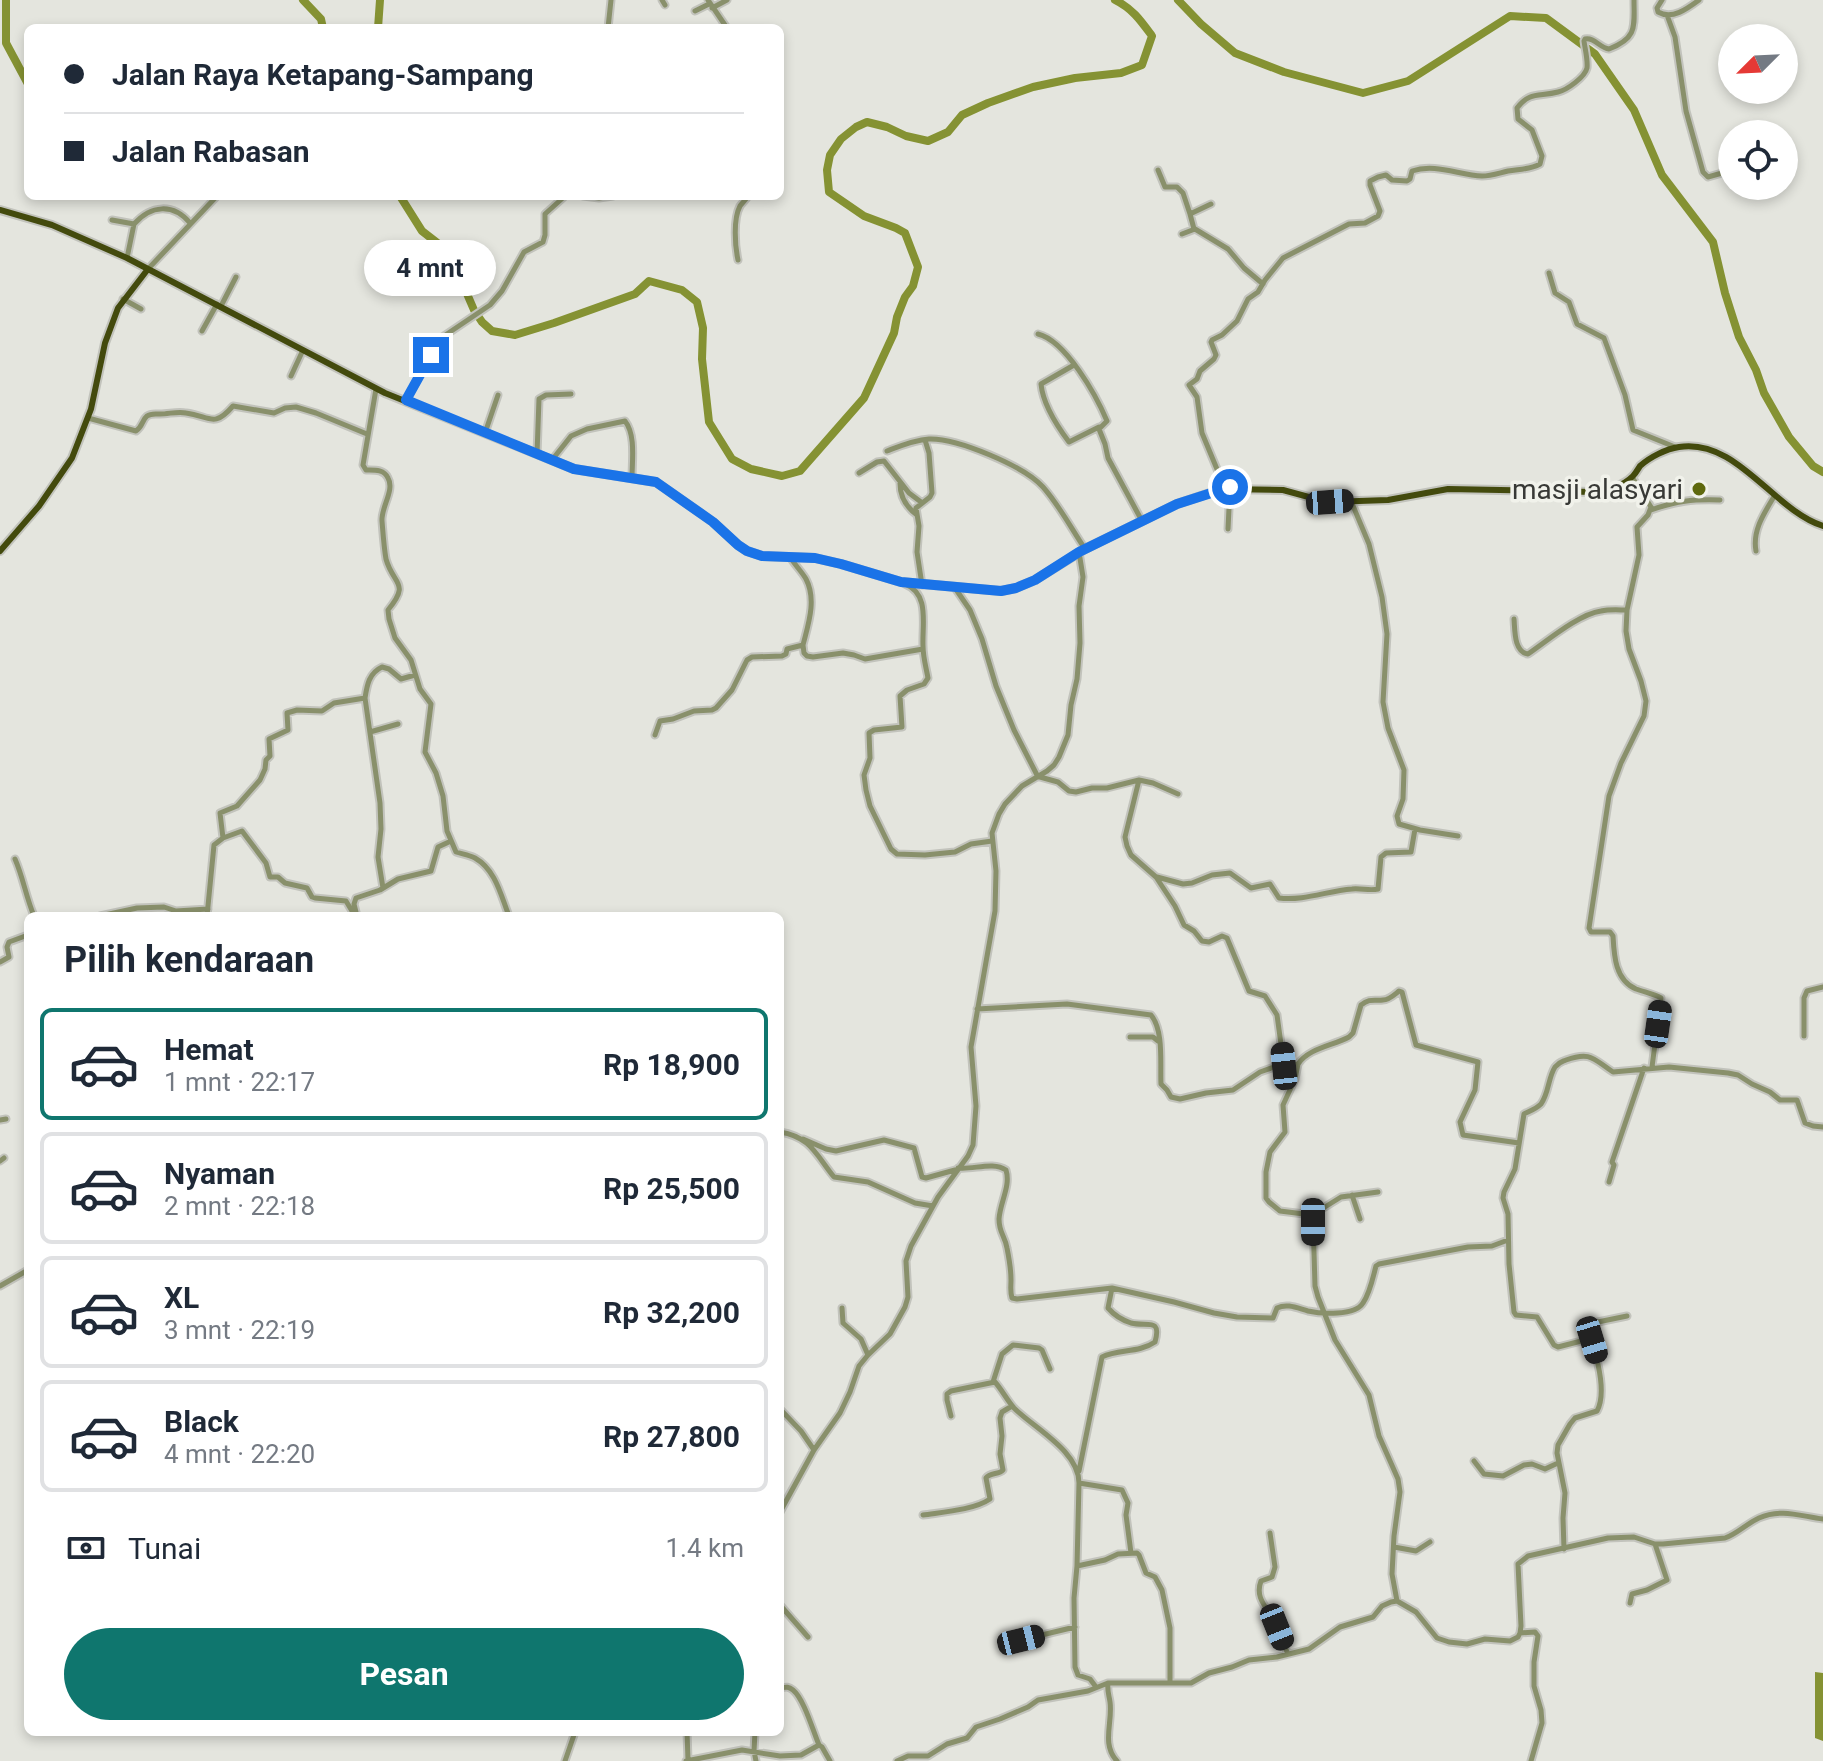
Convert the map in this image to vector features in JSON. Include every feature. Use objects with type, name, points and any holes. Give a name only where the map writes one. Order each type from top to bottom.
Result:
[{"type":"main road","points":[[0,210],[52,225],[127,258],[376,389],[584,471],[661,485],[719,526],[747,551],[762,556],[815,558],[901,582],[1001,591],[1016,588],[1035,580],[1082,550],[1177,504],[1226,488],[1283,490],[1330,502],[1388,500],[1448,489],[1606,491],[1632,477],[1654,456],[1676,447],[1695,446],[1721,454],[1802,516],[1823,526]]},
{"type":"main road","points":[[0,551],[39,506],[78,446],[97,389],[105,343],[118,308],[148,269]]},
{"type":"street","points":[[608,24],[611,0]]},
{"type":"street","points":[[695,11],[727,0]]},
{"type":"street","points":[[1228,529],[1226,488],[1202,433],[1197,397],[1189,385],[1214,359],[1216,355],[1212,340],[1237,321],[1248,299],[1258,292],[1283,258],[1349,224],[1362,224],[1378,216],[1380,211],[1370,185],[1373,179],[1384,175],[1405,182],[1410,179],[1412,171],[1428,167],[1488,176],[1540,164],[1542,156],[1534,135],[1518,119],[1517,108],[1531,96],[1560,92],[1577,81],[1587,70],[1584,41],[1588,38],[1607,49],[1623,42],[1635,27],[1634,0]]},
{"type":"street","points":[[1662,0],[1657,8],[1660,15],[1676,14],[1699,0]]},
{"type":"street","points":[[710,4],[724,24]]},
{"type":"street","points":[[1667,15],[1674,29],[1686,111],[1703,172],[1709,177],[1718,174]]},
{"type":"street","points":[[1158,170],[1165,187],[1177,187],[1183,193],[1194,229],[1228,249],[1263,284]]},
{"type":"street","points":[[148,269],[213,200]]},
{"type":"street","points":[[406,400],[439,342],[498,296],[524,252],[542,243],[545,214],[561,200]]},
{"type":"street","points":[[738,260],[735,234],[740,207],[745,200]]},
{"type":"street","points":[[1190,214],[1211,204]]},
{"type":"street","points":[[127,258],[134,224],[149,211],[162,208],[173,210],[190,223]]},
{"type":"street","points":[[112,220],[134,224]]},
{"type":"street","points":[[1182,234],[1194,229]]},
{"type":"street","points":[[1549,273],[1555,293],[1569,302],[1577,324],[1604,338],[1625,395],[1633,430],[1676,447]]},
{"type":"street","points":[[202,331],[236,277]]},
{"type":"street","points":[[123,299],[141,309]]},
{"type":"street","points":[[1038,334],[1051,339],[1074,365],[1106,419],[1100,427],[1069,442],[1055,422],[1041,384],[1074,365]]},
{"type":"street","points":[[291,376],[303,350]]},
{"type":"street","points":[[376,389],[363,468],[383,472],[390,486],[383,507],[382,523],[387,560],[398,579],[399,588],[388,615],[395,638],[408,656],[420,689],[431,704],[425,752],[443,796],[451,841],[456,852],[477,859],[496,882],[507,912]]},
{"type":"street","points":[[537,454],[540,398],[571,394]]},
{"type":"street","points":[[485,433],[498,395]]},
{"type":"street","points":[[88,418],[136,431],[152,414],[186,412],[203,419],[214,419],[223,417],[234,406],[274,413],[296,407],[367,434]]},
{"type":"street","points":[[552,460],[568,438],[587,429],[625,421],[631,437],[632,478]]},
{"type":"street","points":[[1100,427],[1108,458],[1142,521]]},
{"type":"street","points":[[922,585],[917,552],[916,508],[932,493],[925,440]]},
{"type":"street","points":[[784,1505],[814,1450],[840,1413],[856,1370],[890,1334],[905,1307],[908,1297],[908,1254],[933,1206],[973,1145],[976,1106],[971,1047],[995,911],[996,871],[992,841],[996,822],[1005,804],[1022,786],[1054,765],[1068,735],[1077,679],[1082,550],[1045,489],[1031,477],[990,454],[964,445],[925,440],[887,451]]},
{"type":"street","points":[[859,473],[883,460],[909,493],[921,502]]},
{"type":"street","points":[[1632,477],[1651,510]]},
{"type":"street","points":[[900,481],[901,495],[918,516]]},
{"type":"street","points":[[1756,551],[1756,533],[1775,495]]},
{"type":"street","points":[[1652,1067],[1661,998],[1624,981],[1618,970],[1612,933],[1591,932],[1589,928],[1609,796],[1644,716],[1646,701],[1629,649],[1627,610],[1639,555],[1637,527],[1651,510],[1689,499],[1720,500]]},
{"type":"street","points":[[1351,500],[1369,544],[1382,597],[1387,634],[1383,702],[1388,728],[1404,770],[1403,799],[1397,820],[1399,824],[1415,829],[1458,836]]},
{"type":"street","points":[[790,557],[805,578],[809,590],[811,608],[803,645],[807,656],[843,653],[865,659],[923,649]]},
{"type":"street","points":[[901,582],[916,590],[922,602],[927,681],[900,696],[902,727],[869,733],[870,758],[864,775],[870,806],[891,849],[897,854],[955,852],[971,844],[992,841]]},
{"type":"street","points":[[955,588],[970,610],[996,686],[1038,776],[1076,792],[1139,780],[1178,794]]},
{"type":"street","points":[[1514,619],[1517,646],[1521,652],[1528,654],[1590,614],[1604,610],[1627,610]]},
{"type":"street","points":[[655,735],[660,721],[716,708],[732,690],[747,660],[752,657],[782,656],[787,649],[803,645]]},
{"type":"street","points":[[383,888],[378,857],[380,803],[365,698],[369,680],[380,668],[389,669],[401,679],[415,675]]},
{"type":"street","points":[[223,838],[220,813],[237,806],[262,777],[270,755],[269,740],[288,730],[287,713],[297,710],[322,711],[333,704],[365,698]]},
{"type":"street","points":[[370,732],[398,724]]},
{"type":"street","points":[[1139,780],[1125,837],[1131,855],[1156,877],[1184,925],[1202,941],[1209,942],[1222,936],[1227,938],[1249,991],[1265,996],[1277,1015],[1284,1066]]},
{"type":"street","points":[[1156,877],[1183,884],[1230,873],[1251,888],[1270,884],[1279,898],[1285,899],[1355,888],[1377,890],[1381,857],[1386,853],[1411,852],[1415,829]]},
{"type":"street","points":[[118,912],[164,907],[176,911],[207,912],[214,845],[242,831],[266,863],[270,877],[307,888],[315,898],[346,901],[353,912]]},
{"type":"street","points":[[355,912],[355,899],[398,879],[431,871],[438,847],[451,841]]},
{"type":"street","points":[[15,859],[32,912]]},
{"type":"street","points":[[0,962],[9,957],[9,942],[24,936]]},
{"type":"street","points":[[1804,1036],[1804,998],[1807,991],[1823,987]]},
{"type":"street","points":[[1378,1192],[1339,1198],[1312,1215],[1280,1211],[1269,1202],[1266,1193],[1270,1152],[1285,1132],[1283,1105],[1301,1058],[1349,1037],[1361,1005],[1370,999],[1386,1000],[1402,992],[1416,1045],[1478,1062],[1475,1090],[1460,1122],[1463,1135],[1519,1143]]},
{"type":"street","points":[[977,1009],[1067,1004],[1151,1015],[1155,1017],[1157,1026],[1161,1084],[1171,1097],[1180,1099],[1233,1090],[1260,1072],[1298,1064]]},
{"type":"street","points":[[1130,1037],[1153,1037],[1159,1042]]},
{"type":"street","points":[[1592,1340],[1558,1347],[1537,1317],[1516,1315],[1514,1312],[1504,1192],[1515,1169],[1522,1117],[1539,1106],[1560,1062],[1587,1055],[1613,1072],[1669,1067],[1738,1075],[1780,1100],[1797,1100],[1805,1123],[1823,1127]]},
{"type":"street","points":[[1609,1182],[1613,1158],[1644,1068]]},
{"type":"street","points":[[784,1133],[836,1151],[891,1140],[914,1148],[922,1177],[926,1178],[957,1169],[998,1165],[1006,1170],[1008,1177],[1000,1206],[999,1227],[1007,1245],[1010,1295],[1017,1299],[1112,1288],[1237,1317],[1273,1318],[1277,1308],[1285,1305],[1324,1314],[1360,1307],[1379,1264],[1468,1247],[1492,1246],[1508,1240]]},
{"type":"street","points":[[803,1139],[834,1177],[868,1182],[915,1203],[933,1206]]},
{"type":"street","points":[[1352,1195],[1360,1219]]},
{"type":"street","points":[[1312,1215],[1315,1286],[1324,1314],[1335,1340],[1369,1395],[1379,1436],[1398,1479],[1400,1492],[1392,1574],[1397,1601]]},
{"type":"street","points":[[0,1286],[24,1272]]},
{"type":"street","points":[[1096,1687],[1090,1679],[1076,1673],[1074,1598],[1079,1472],[1102,1357],[1142,1349],[1155,1342],[1158,1333],[1152,1324],[1132,1323],[1114,1315],[1109,1310],[1112,1288]]},
{"type":"street","points":[[842,1308],[842,1321],[861,1339],[868,1355]]},
{"type":"street","points":[[1564,1549],[1565,1493],[1558,1463],[1558,1445],[1570,1424],[1582,1414],[1597,1411],[1600,1406],[1598,1360],[1592,1340],[1593,1323],[1627,1316]]},
{"type":"street","points":[[993,1382],[1002,1354],[1013,1345],[1039,1348],[1050,1369]]},
{"type":"street","points":[[951,1416],[947,1394],[951,1391],[997,1383],[1012,1406],[1062,1447],[1079,1472]]},
{"type":"street","points":[[923,1515],[986,1503],[990,1499],[987,1475],[1003,1470],[1000,1418],[1002,1412],[1012,1406]]},
{"type":"street","points":[[784,1413],[814,1450]]},
{"type":"street","points":[[1474,1461],[1484,1474],[1498,1477],[1524,1465],[1532,1464],[1545,1469],[1558,1463]]},
{"type":"street","points":[[1079,1483],[1122,1490],[1128,1503],[1126,1515],[1131,1553]]},
{"type":"street","points":[[897,1761],[908,1756],[928,1756],[947,1744],[967,1738],[976,1727],[1028,1707],[1038,1700],[1088,1691],[1108,1683],[1191,1683],[1209,1673],[1249,1660],[1277,1657],[1313,1647],[1333,1631],[1369,1619],[1382,1606],[1397,1601],[1416,1612],[1437,1638],[1449,1642],[1470,1644],[1485,1639],[1516,1639],[1520,1633],[1518,1564],[1528,1556],[1608,1538],[1634,1537],[1655,1544],[1729,1537],[1759,1518],[1782,1512],[1823,1519]]},
{"type":"street","points":[[1270,1533],[1275,1567],[1272,1577],[1261,1581],[1259,1589],[1267,1613],[1274,1620],[1288,1654]]},
{"type":"street","points":[[1394,1547],[1416,1551],[1430,1542]]},
{"type":"street","points":[[1630,1603],[1632,1594],[1667,1580],[1655,1544]]},
{"type":"street","points":[[1077,1566],[1118,1554],[1139,1555],[1146,1573],[1155,1577],[1162,1590],[1171,1638],[1170,1682]]},
{"type":"street","points":[[784,1610],[808,1637]]},
{"type":"street","points":[[1021,1640],[1075,1627]]},
{"type":"street","points":[[1520,1633],[1535,1632],[1538,1636],[1534,1686],[1542,1723],[1531,1761]]},
{"type":"street","points":[[1108,1683],[1110,1749],[1117,1761]]},
{"type":"street","points":[[784,1687],[793,1690],[799,1698],[819,1745],[830,1761]]},
{"type":"street","points":[[565,1761],[574,1736]]},
{"type":"street","points":[[687,1736],[687,1760],[742,1750],[790,1756],[804,1754],[819,1745]]},
{"type":"street","points":[[755,1736],[756,1761]]},
{"type":"shaded area","points":[[1815,1672],[1823,1673],[1823,1741],[1815,1738]]},
{"type":"waterway","points":[[6,0],[6,43],[24,77]]},
{"type":"waterway","points":[[303,0],[322,24]]},
{"type":"waterway","points":[[378,24],[380,0]]},
{"type":"waterway","points":[[403,200],[422,231],[449,252],[474,310],[492,331],[515,335],[554,323],[635,294],[649,281],[682,290],[697,302],[703,328],[702,359],[709,422],[732,459],[751,469],[782,476],[800,471],[864,398],[894,333],[897,317],[913,286],[918,267],[905,233],[864,216],[829,192],[827,170],[830,155],[841,139],[867,122],[928,141],[948,132],[962,115],[1033,87],[1121,73],[1142,65],[1152,36],[1132,11],[1115,0]]},
{"type":"waterway","points":[[1178,0],[1235,53],[1284,72],[1363,93],[1408,81],[1510,16],[1546,18],[1595,54],[1634,110],[1662,175],[1713,242],[1739,337],[1764,393],[1789,437],[1813,466],[1823,472]]},
{"type":"place","name":"masji alasyari","points":[[1699,489]]},
{"type":"route","points":[[431,355],[406,400],[574,469],[656,482],[719,526],[747,551],[762,556],[815,558],[901,582],[1001,591],[1016,588],[1085,549],[1177,504],[1230,487]]}]
